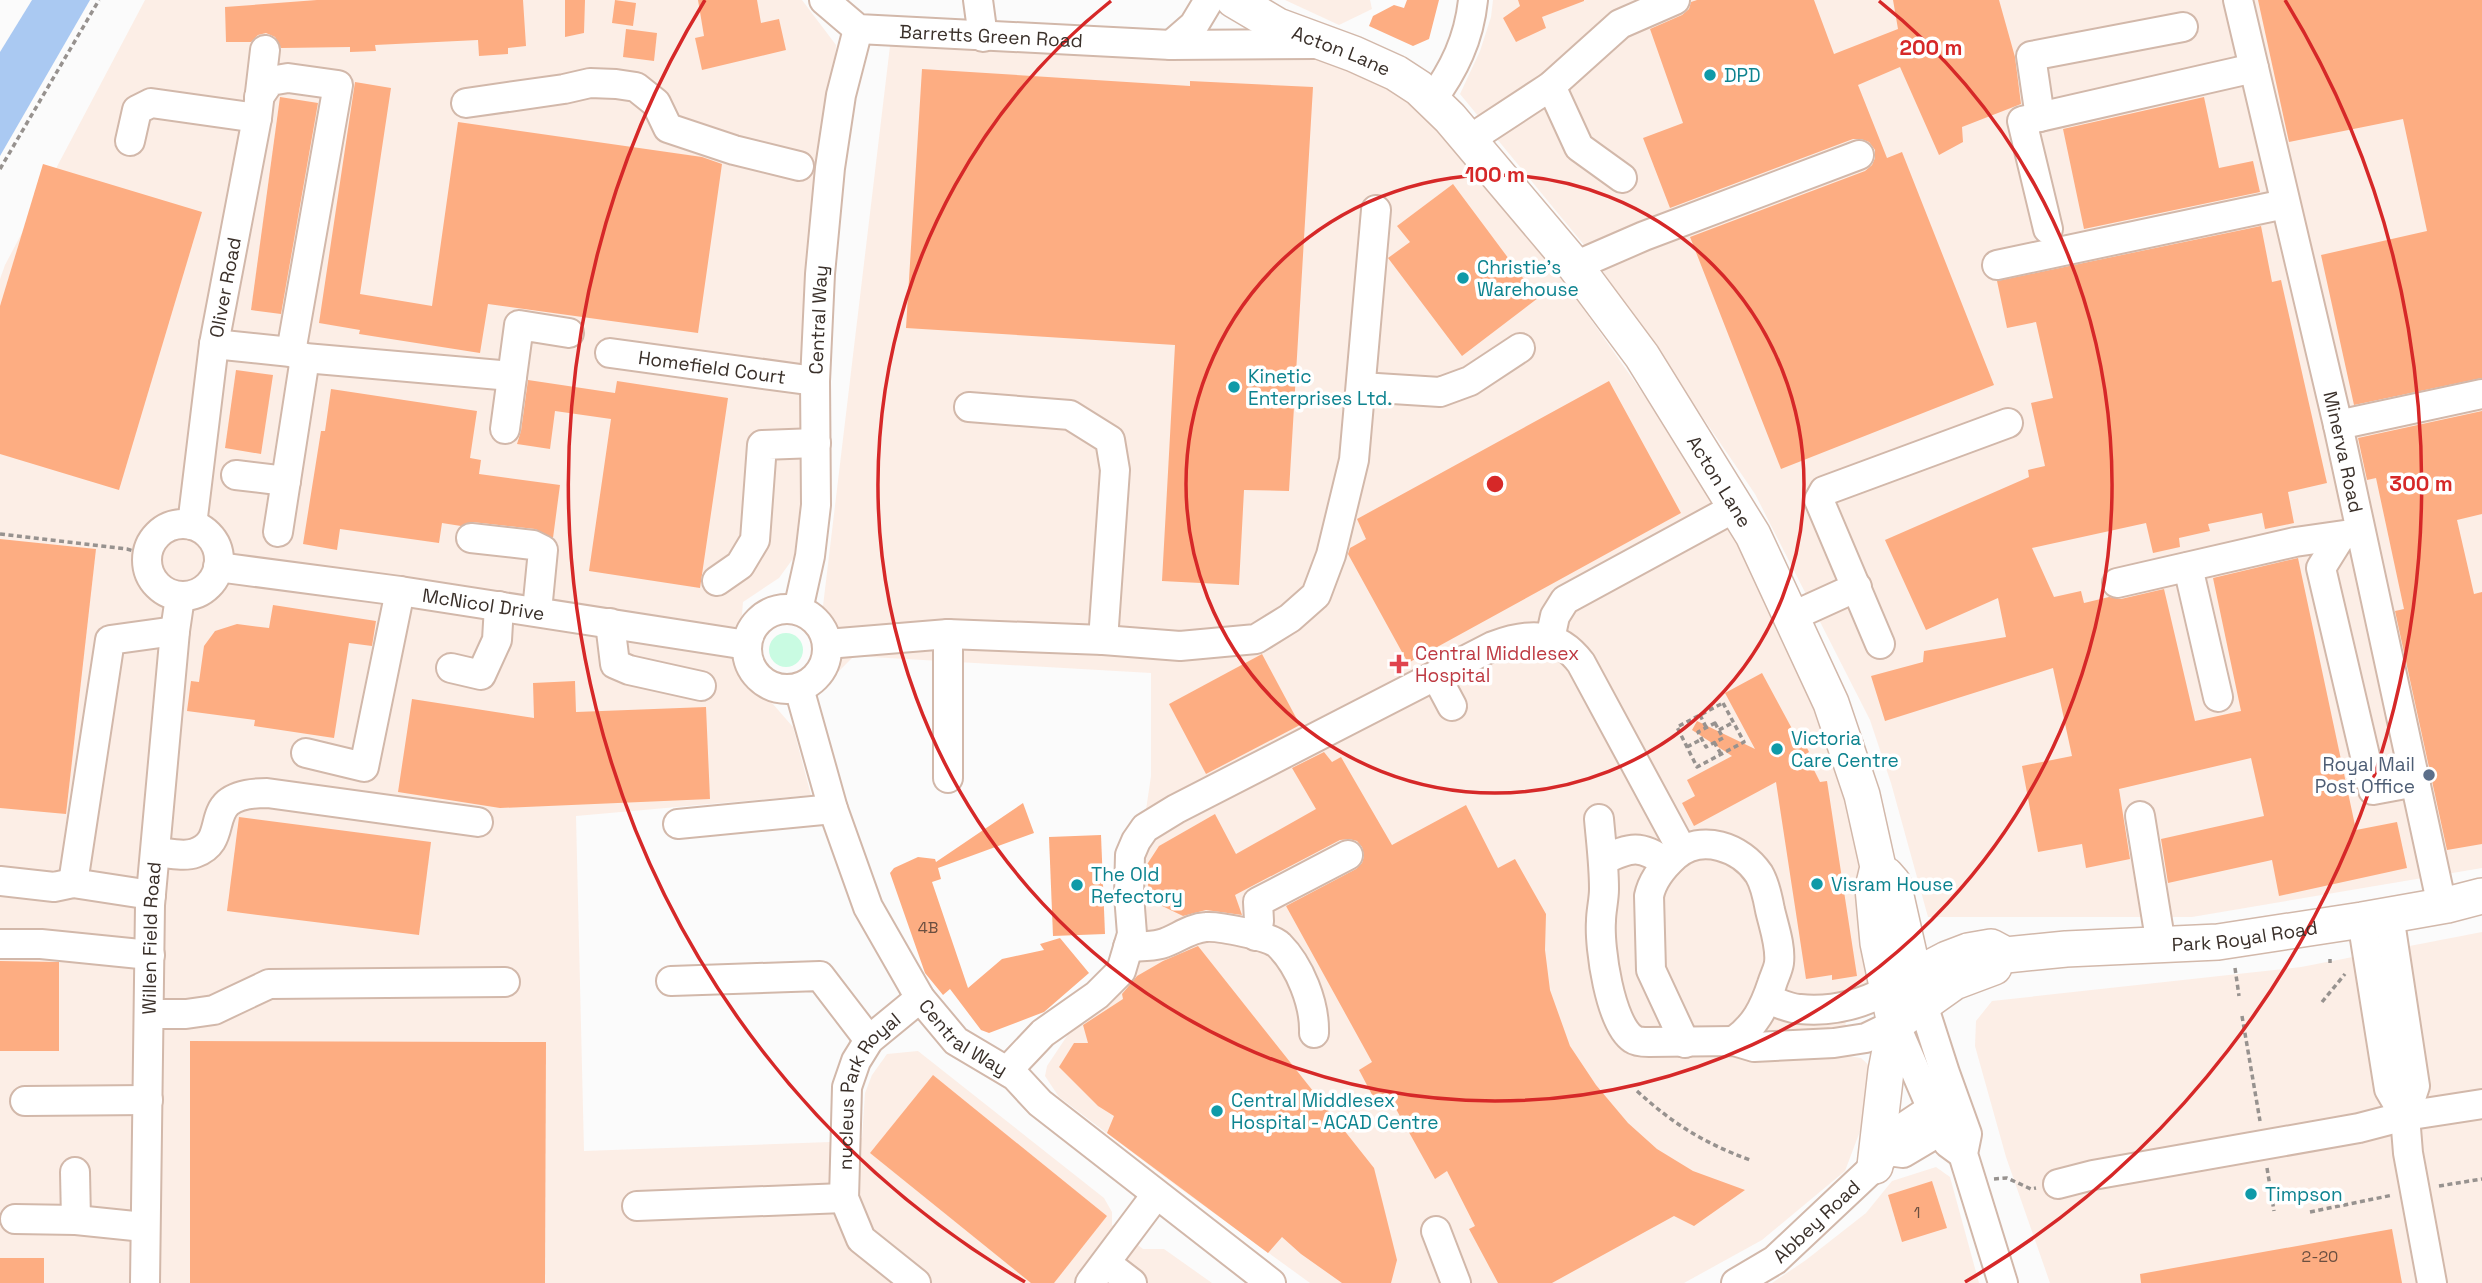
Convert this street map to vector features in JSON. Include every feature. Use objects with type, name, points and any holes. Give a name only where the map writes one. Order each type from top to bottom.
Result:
[{"type":"main road","name":"Acton Lane","points":[[1234,0],[1278,26],[1354,54],[1396,73],[1419,88],[1470,142],[1576,266],[1642,356],[1753,535],[1831,703],[1862,795],[1878,867],[1873,888],[1878,943],[1905,999]]},
{"type":"main road","name":"Park Royal Road","points":[[1905,999],[1947,959],[1968,951],[1991,947],[2006,955],[2066,949],[2218,942],[2375,918],[2482,896]]},
{"type":"main road","points":[[1882,1159],[1886,1071],[1905,999]]},
{"type":"street","points":[[824,0],[858,29]]},
{"type":"street","points":[[978,0],[983,37]]},
{"type":"street","points":[[1171,45],[1194,25],[1209,0]]},
{"type":"street","points":[[1431,101],[1451,73],[1466,34],[1473,0]]},
{"type":"street","points":[[1470,142],[1551,86],[1620,24],[1675,0]]},
{"type":"street","name":"Minerva Road","points":[[2238,0],[2338,425],[2351,534],[2416,782],[2442,906]]},
{"type":"street","points":[[2040,117],[2031,56],[2183,27]]},
{"type":"street","name":"Barretts Green Road","points":[[858,29],[1171,45],[1325,43]]},
{"type":"street","name":"Central Way","points":[[798,610],[810,556],[816,505],[815,381],[820,274],[830,168],[841,94],[858,29]]},
{"type":"street","name":"Oliver Road","points":[[192,525],[214,344],[258,108],[265,50]]},
{"type":"street","points":[[2048,229],[2022,121],[2253,68]]},
{"type":"street","points":[[130,141],[137,110],[151,103],[258,108],[270,81],[288,78],[338,85],[298,355],[286,481],[278,532]]},
{"type":"street","points":[[466,103],[590,83],[636,87],[656,103],[668,128],[734,150],[799,166]]},
{"type":"street","points":[[1551,86],[1579,147],[1622,178]]},
{"type":"street","points":[[1576,266],[1604,256],[1644,236],[1859,155]]},
{"type":"street","points":[[779,185],[783,174],[799,166],[809,163],[830,168]]},
{"type":"street","points":[[1997,265],[2285,204]]},
{"type":"street","points":[[827,644],[948,634],[1180,646],[1256,639],[1290,618],[1317,595],[1331,555],[1354,460],[1377,210]]},
{"type":"street","points":[[505,429],[519,325],[569,333]]},
{"type":"street","points":[[214,344],[512,376]]},
{"type":"street","points":[[1361,387],[1440,392],[1470,381],[1520,348]]},
{"type":"street","name":"Homefield Court","points":[[610,353],[815,381]]},
{"type":"street","points":[[2338,425],[2482,394]]},
{"type":"street","points":[[969,407],[1070,415],[1110,440],[1115,470],[1103,640]]},
{"type":"street","points":[[1881,644],[1819,500],[1824,491],[2008,423]]},
{"type":"street","points":[[717,581],[740,565],[755,540],[762,445],[816,443]]},
{"type":"street","points":[[236,475],[286,481]]},
{"type":"street","points":[[1550,639],[1555,616],[1565,600],[1736,507]]},
{"type":"street","points":[[180,524],[192,525],[202,529],[216,546],[218,567],[209,586],[191,596],[180,597],[158,587],[147,567],[147,555],[150,543],[158,533],[180,524]]},
{"type":"street","points":[[2117,583],[2295,542],[2351,534]]},
{"type":"street","points":[[2351,534],[2320,568],[2372,790],[2416,782]]},
{"type":"street","points":[[471,538],[533,545],[543,550],[537,611]]},
{"type":"street","name":"McNicol Drive","points":[[218,567],[400,590],[747,645]]},
{"type":"street","points":[[2188,567],[2218,697]]},
{"type":"street","points":[[1791,617],[1857,587]]},
{"type":"street","points":[[306,753],[364,767],[400,590]]},
{"type":"street","name":"Willen Field Road","points":[[145,1283],[151,895],[157,852],[174,631],[180,597]]},
{"type":"street","points":[[452,668],[481,676],[497,640],[499,606]]},
{"type":"street","points":[[779,610],[798,610],[815,620],[824,634],[827,644],[826,657],[818,673],[799,688],[781,688],[761,678],[750,662],[747,645],[754,626],[765,615],[779,610]]},
{"type":"street","points":[[610,623],[615,664],[629,670],[701,686]]},
{"type":"street","points":[[73,883],[110,640],[174,631]]},
{"type":"street","points":[[948,634],[948,778]]},
{"type":"street","points":[[1008,1070],[1043,1033],[1097,995],[1121,971],[1132,934],[1130,855],[1145,828],[1176,809],[1493,646],[1517,637],[1550,639],[1572,651],[1581,663],[1660,808],[1674,857]]},
{"type":"street","points":[[1436,676],[1452,706]]},
{"type":"street","name":"Central Way","points":[[799,688],[833,809],[868,907],[920,998],[956,1041],[1008,1070],[1040,1103],[1271,1283]]},
{"type":"street","points":[[157,852],[194,854],[208,846],[215,834],[222,807],[232,798],[247,793],[267,793],[478,822]]},
{"type":"street","points":[[1638,848],[1648,840],[1660,808]]},
{"type":"street","points":[[678,824],[833,809]]},
{"type":"street","points":[[2140,816],[2161,945]]},
{"type":"street","points":[[1599,818],[1604,891],[1602,952],[1607,986],[1620,1020],[1635,1041],[1734,1041],[1754,1047],[1834,1043],[1866,1038],[1905,999]]},
{"type":"street","points":[[1685,1043],[1649,961],[1648,896],[1650,888],[1674,857],[1701,845],[1717,845],[1732,850],[1760,875],[1778,942],[1779,964],[1767,999],[1748,1031],[1734,1041]]},
{"type":"street","points":[[1602,860],[1638,848],[1674,857]]},
{"type":"street","points":[[1256,936],[1259,921],[1258,902],[1348,855]]},
{"type":"street","points":[[0,881],[54,887],[73,883],[151,895]]},
{"type":"street","points":[[2375,918],[2415,1086],[2405,1116],[2407,1153],[2432,1283]]},
{"type":"street","points":[[1128,947],[1161,944],[1188,931],[1208,926],[1272,940],[1279,944],[1302,979],[1309,996],[1314,1034]]},
{"type":"street","points":[[0,944],[41,944],[150,955]]},
{"type":"street","points":[[671,981],[820,976],[869,1040]]},
{"type":"street","points":[[149,1014],[186,1014],[214,1010],[269,984],[505,982]]},
{"type":"street","name":"nucleus Park Royal","points":[[916,1283],[861,1239],[844,1198],[846,1087],[856,1061],[869,1040],[920,998]]},
{"type":"street","points":[[1767,999],[1797,1010],[1831,1009],[1866,1002],[1905,999]]},
{"type":"street","points":[[1905,999],[1947,1113],[1967,1133],[1963,1154],[2003,1283]]},
{"type":"street","points":[[25,1101],[148,1100]]},
{"type":"street","points":[[2058,1184],[2093,1175],[2359,1128],[2405,1116],[2482,1104]]},
{"type":"street","name":"Abbey Road","points":[[1736,1283],[1775,1260],[1882,1159],[1892,1135],[1947,1113]]},
{"type":"street","points":[[75,1172],[76,1220]]},
{"type":"street","points":[[1132,1283],[1098,1273],[1156,1195]]},
{"type":"street","name":"nucleus Park Royal","points":[[637,1206],[844,1198]]},
{"type":"street","points":[[15,1219],[76,1220],[145,1227]]},
{"type":"street","points":[[1436,1231],[1456,1283]]},
{"type":"path","points":[[0,169],[99,0]]},
{"type":"path","points":[[0,534],[127,549],[147,555]]},
{"type":"path","points":[[1723,703],[1733,722],[1744,742],[1698,767],[1677,727],[1723,703]]},
{"type":"path","points":[[1700,715],[1706,727]]},
{"type":"path","points":[[1719,730],[1733,722]]},
{"type":"path","points":[[1715,723],[1719,730],[1723,738],[1706,747],[1698,732],[1715,723]]},
{"type":"path","points":[[1687,747],[1702,739]]},
{"type":"path","points":[[1714,742],[1721,754]]},
{"type":"path","points":[[2235,968],[2239,996]]},
{"type":"path","points":[[2322,1003],[2347,972]]},
{"type":"path","points":[[2242,1016],[2262,1133]]},
{"type":"path","points":[[1637,1091],[1659,1112],[1697,1137],[1751,1160]]},
{"type":"path","points":[[2266,1158],[2274,1211]]},
{"type":"path","points":[[1991,1180],[2007,1178],[2031,1189],[2058,1184]]},
{"type":"shaded area","points":[[145,0],[802,0],[836,45],[805,542],[779,578],[743,602],[738,664],[793,727],[811,795],[576,816],[584,1151],[830,1142],[862,1138],[865,1093],[872,1075],[887,1054],[918,1051],[1104,1198],[1112,1212],[1112,1225],[1143,1249],[1164,1249],[1212,1283],[0,1283],[0,279]]},
{"type":"shaded area","points":[[1285,0],[1370,0],[1372,9],[1339,25]]},
{"type":"shaded area","points":[[1493,0],[2482,0],[2482,868],[2192,917],[1928,917],[1891,783],[1870,720],[1755,494],[1589,251],[1460,94],[1480,51],[1491,17]]},
{"type":"shaded area","name":"Central Middlesex Hospital","points":[[890,46],[1318,58],[1435,106],[1563,280],[1725,510],[1825,727],[1869,862],[1872,983],[1843,999],[1849,1056],[1861,1058],[1872,1068],[1871,1102],[1845,1171],[1762,1240],[1684,1283],[1310,1283],[1059,1097],[1045,1076],[1047,1066],[1083,1012],[1140,959],[1138,864],[1151,776],[1151,673],[854,656],[812,698]]},
{"type":"shaded area","points":[[2482,932],[2482,1283],[2050,1283],[2006,1157],[1975,1046],[1976,1021],[1992,1001],[2301,967]]},
{"type":"shaded area","points":[[1936,1167],[1950,1177],[1979,1283],[1772,1283],[1866,1213],[1892,1181]]},
{"type":"green space","points":[[786,633],[798,638],[803,650],[798,662],[786,667],[774,662],[769,650],[774,638]]},
{"type":"water","points":[[32,0],[90,0],[0,156],[0,52]]},
{"type":"building","points":[[317,0],[523,0],[526,46],[508,48],[508,54],[479,56],[478,40],[375,45],[376,51],[350,52],[350,47],[281,48],[275,37],[266,33],[258,35],[251,42],[226,42],[225,7]]},
{"type":"building","points":[[565,0],[585,0],[584,33],[565,37]]},
{"type":"building","points":[[615,0],[636,3],[633,26],[612,23]]},
{"type":"building","points":[[698,0],[757,0],[761,23],[779,19],[786,50],[702,70],[695,38],[704,36]]},
{"type":"building","points":[[1407,0],[1439,0],[1429,39],[1413,46],[1369,26],[1373,16],[1394,5],[1404,8]]},
{"type":"building","points":[[1518,0],[1584,1],[1542,17],[1546,28],[1516,42],[1503,18],[1520,6]]},
{"type":"building","points":[[1814,0],[1834,54],[1898,29],[1893,0],[1999,0],[2015,57],[2021,104],[1962,127],[1963,142],[1939,155],[1900,67],[1858,85],[1887,158],[1902,152],[1994,385],[1781,469],[1690,237],[1865,171],[1872,165],[1875,150],[1869,142],[1853,139],[1670,208],[1643,138],[1683,123],[1650,29],[1682,15],[1689,9],[1691,2]]},
{"type":"building","points":[[2258,0],[2482,0],[2482,378],[2354,405],[2321,255],[2427,231],[2403,119],[2289,142]]},
{"type":"building","points":[[626,29],[657,33],[654,61],[623,57]]},
{"type":"building","points":[[922,69],[1190,86],[1190,81],[1313,87],[1289,491],[1244,490],[1239,585],[1162,581],[1175,345],[906,328]]},
{"type":"building","points":[[355,82],[391,88],[360,294],[432,306],[458,122],[702,157],[722,164],[698,333],[488,304],[480,353],[359,334],[360,330],[319,323]]},
{"type":"building","points":[[280,97],[318,103],[281,314],[251,310]]},
{"type":"building","points":[[2204,97],[2219,168],[2253,161],[2260,192],[2084,229],[2063,129]]},
{"type":"building","points":[[43,164],[202,212],[119,490],[0,454],[0,306]]},
{"type":"building","name":"Christie's Warehouse","points":[[1453,184],[1538,298],[1462,356],[1388,258],[1410,242],[1397,226]]},
{"type":"building","points":[[2261,226],[2272,282],[2281,280],[2327,483],[2288,492],[2294,523],[2265,529],[2262,513],[2208,524],[2210,531],[2179,538],[2180,547],[2153,553],[2146,523],[2032,548],[2054,597],[2081,591],[2084,603],[2109,597],[2121,599],[2164,589],[2195,721],[2241,711],[2213,578],[2298,558],[2356,830],[2397,822],[2407,868],[2279,896],[2272,860],[2168,883],[2161,839],[2264,816],[2251,758],[2119,789],[2130,859],[2086,868],[2082,844],[2038,852],[2022,766],[2072,756],[2053,668],[1885,721],[1871,676],[1923,662],[1924,651],[2006,637],[1998,598],[1926,630],[1885,540],[2029,477],[2028,470],[2045,466],[2031,403],[2053,398],[2036,322],[2007,328],[1997,281]]},
{"type":"building","points":[[236,370],[273,375],[261,454],[225,448]]},
{"type":"building","points":[[528,380],[615,393],[617,381],[728,398],[700,588],[589,571],[611,419],[555,411],[550,449],[517,444]]},
{"type":"building","points":[[1609,381],[1681,513],[1408,663],[1348,554],[1350,548],[1366,539],[1357,519]]},
{"type":"building","points":[[331,389],[477,411],[470,458],[481,460],[479,474],[560,485],[553,538],[535,529],[472,522],[461,526],[442,523],[439,543],[340,529],[337,550],[303,544],[321,431],[325,431]]},
{"type":"building","points":[[2482,411],[2482,514],[2457,520],[2474,594],[2482,592],[2482,844],[2447,850],[2395,611],[2404,609],[2376,478],[2367,480],[2358,438]]},
{"type":"building","points":[[0,539],[96,549],[66,814],[0,808]]},
{"type":"building","points":[[273,605],[376,621],[372,646],[349,643],[334,738],[254,726],[255,720],[187,711],[191,681],[199,682],[204,646],[215,631],[237,624],[269,628]]},
{"type":"building","points":[[1262,654],[1300,725],[1206,774],[1169,704]]},
{"type":"building","points":[[1762,673],[1797,738],[1801,736],[1809,752],[1806,754],[1820,782],[1827,781],[1857,976],[1832,980],[1832,975],[1806,979],[1776,782],[1694,826],[1682,803],[1695,796],[1687,780],[1732,756],[1692,730],[1697,721],[1755,749],[1725,693]]},
{"type":"building","points":[[575,681],[576,712],[706,707],[710,799],[500,808],[398,792],[412,699],[534,718],[533,683]]},
{"type":"building","points":[[1324,752],[1332,762],[1341,757],[1392,845],[1466,805],[1498,868],[1515,859],[1546,914],[1545,950],[1550,990],[1570,1046],[1596,1085],[1628,1123],[1657,1149],[1693,1171],[1745,1190],[1694,1226],[1674,1216],[1552,1283],[1498,1283],[1469,1229],[1475,1226],[1447,1171],[1435,1179],[1391,1100],[1378,1106],[1359,1070],[1372,1062],[1286,906],[1356,869],[1364,856],[1357,841],[1340,840],[1235,895],[1242,915],[1206,910],[1183,916],[1156,903],[1149,893],[1146,866],[1159,846],[1215,814],[1236,854],[1316,809],[1292,768]]},
{"type":"building","points":[[1023,803],[1034,833],[938,868],[941,879],[932,882],[968,988],[1002,959],[1044,950],[1040,944],[1060,938],[1089,973],[1044,1012],[989,1033],[981,1030],[950,989],[943,995],[925,973],[890,873],[894,868],[918,857],[935,859],[936,862]]},
{"type":"building","points":[[239,817],[431,842],[419,935],[227,911]]},
{"type":"building","name":"The Old Refectory","points":[[1101,835],[1105,934],[1053,936],[1049,837]]},
{"type":"building","name":"Central Middlesex Hospital - ACAD Centre","points":[[1198,946],[1374,1168],[1397,1260],[1391,1283],[1342,1283],[1282,1237],[1268,1253],[1107,1133],[1114,1116],[1098,1106],[1059,1067],[1074,1043],[1088,1043],[1083,1025],[1123,999],[1122,994],[1137,976]]},
{"type":"building","points":[[0,961],[59,962],[59,1051],[0,1051]]},
{"type":"building","points":[[190,1041],[546,1042],[545,1283],[190,1283]]},
{"type":"building","points":[[933,1075],[1107,1216],[1054,1283],[1031,1283],[870,1153]]},
{"type":"building","points":[[1932,1181],[1947,1228],[1902,1242],[1888,1195]]},
{"type":"building","points":[[2392,1229],[2402,1283],[2141,1283],[2140,1274]]},
{"type":"building","points":[[0,1258],[44,1258],[44,1283],[0,1283]]},
{"type":"place","name":"DPD","points":[[1710,75]]},
{"type":"place","name":"Christie's Warehouse","points":[[1463,278]]},
{"type":"place","name":"Kinetic Enterprises Ltd.","points":[[1234,387]]},
{"type":"place","name":"Central Middlesex Hospital","points":[[1399,664]]},
{"type":"place","name":"Victoria Care Centre","points":[[1777,749]]},
{"type":"place","name":"Royal Mail Post Office","points":[[2429,775]]},
{"type":"place","name":"Visram House","points":[[1817,884]]},
{"type":"place","name":"The Old Refectory","points":[[1077,885]]},
{"type":"place","name":"Central Middlesex Hospital - ACAD Centre","points":[[1217,1111]]},
{"type":"place","name":"Timpson","points":[[2251,1194]]}]
